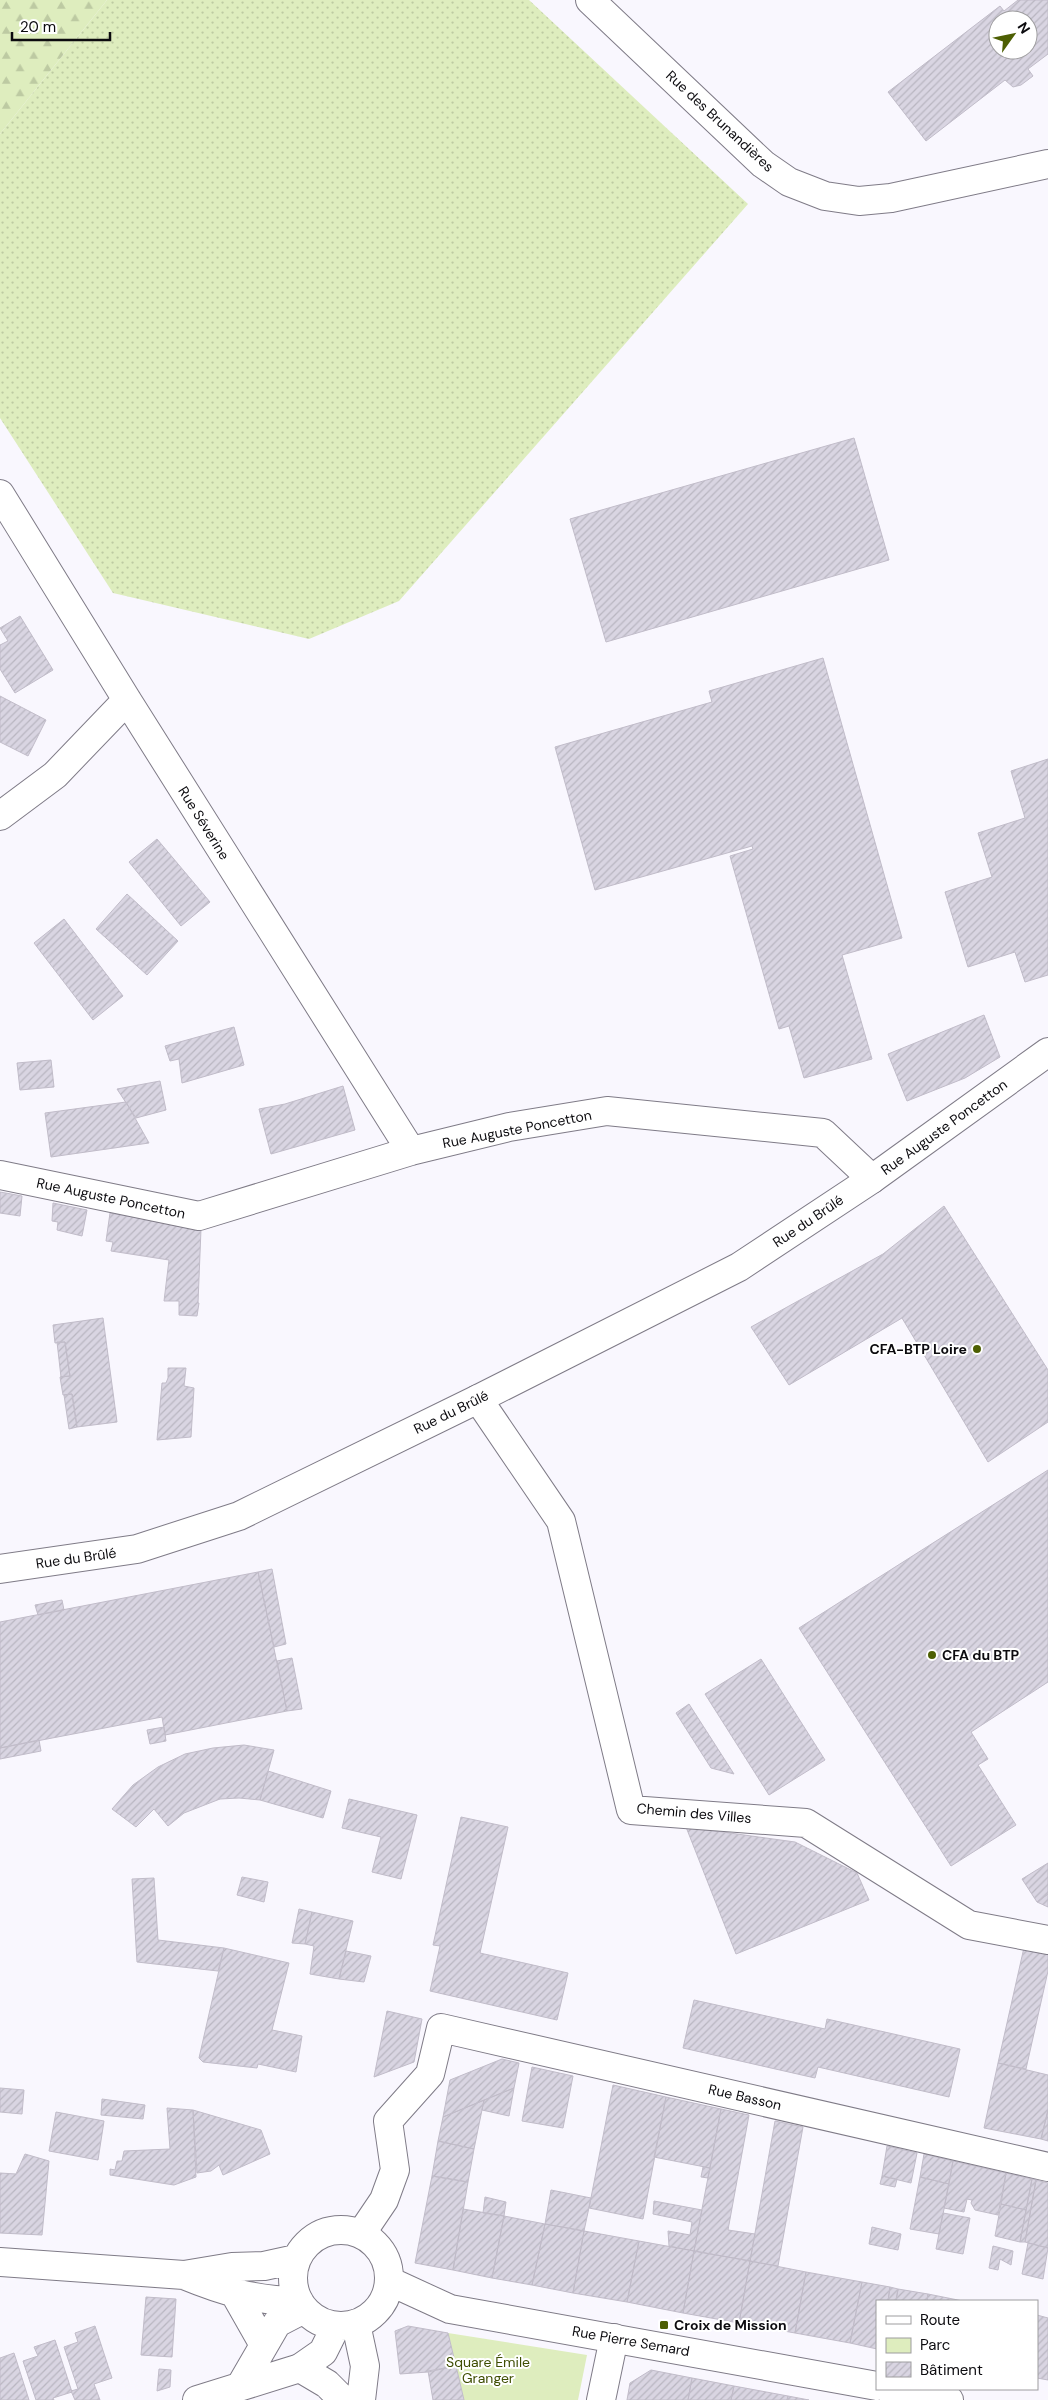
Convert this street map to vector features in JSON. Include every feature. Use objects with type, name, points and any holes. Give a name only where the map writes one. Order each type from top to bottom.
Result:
[{"type":"street","name":"Rue des Brunandières","points":[[590,0],[763,164],[789,182],[824,196],[859,201],[891,198],[1048,164]]},
{"type":"street","name":"Rue Séverine","points":[[0,494],[127,700],[411,1151]]},
{"type":"street","points":[[0,816],[55,775],[127,700]]},
{"type":"street","name":"Rue Auguste Poncetton","points":[[0,1175],[199,1216],[411,1151],[510,1127],[607,1111],[823,1133],[872,1179],[1048,1052]]},
{"type":"street","name":"Rue du Brûlé","points":[[0,1569],[137,1549],[239,1516],[478,1399],[739,1267],[872,1179]]},
{"type":"street","name":"Chemin des Villes","points":[[478,1399],[561,1521],[632,1810],[806,1822],[970,1925],[1048,1940]]},
{"type":"street","name":"Rue Basson","points":[[361,2234],[384,2200],[395,2170],[388,2121],[430,2074],[441,2028],[1048,2167]]},
{"type":"street","points":[[197,2400],[240,2385],[300,2368],[323,2352],[346,2325],[372,2315],[381,2304],[389,2282],[383,2256],[376,2246],[361,2234],[343,2230],[323,2233],[306,2244],[296,2259],[293,2281],[301,2305],[318,2320],[346,2325]]},
{"type":"street","points":[[0,2262],[184,2275],[232,2267],[264,2266],[296,2259]]},
{"type":"street","points":[[184,2275],[235,2294],[301,2305]]},
{"type":"street","name":"Rue Pierre Semard","points":[[389,2282],[450,2309],[876,2386]]},
{"type":"street","points":[[235,2294],[264,2345]]},
{"type":"street","points":[[240,2385],[277,2323],[301,2305]]},
{"type":"street","points":[[346,2325],[365,2366],[361,2400]]},
{"type":"street","points":[[601,2400],[614,2338]]},
{"type":"street","points":[[300,2368],[327,2384],[343,2400]]},
{"type":"street","points":[[895,2390],[950,2400]]},
{"type":"green space","points":[[0,0],[107,0],[0,134]]},
{"type":"green space","points":[[107,0],[529,0],[748,204],[399,601],[309,639],[113,593],[0,418],[0,134]]},
{"type":"green space","name":"Square Émile Granger","points":[[448,2333],[587,2355],[578,2400],[464,2400]]},
{"type":"building","points":[[1018,0],[1048,0],[1048,54],[1028,69],[1033,76],[1021,85],[1013,87],[1005,80],[926,141],[888,92],[988,15],[988,60],[1038,60],[1038,10],[1005,10]]},
{"type":"building","points":[[1000,6],[1003,10],[995,10]]},
{"type":"building","points":[[854,438],[889,560],[606,642],[570,519]]},
{"type":"building","points":[[20,616],[53,670],[15,693],[0,669],[0,645],[8,641],[0,628]]},
{"type":"building","points":[[823,658],[902,938],[842,955],[872,1059],[804,1078],[789,1026],[779,1029],[730,856],[753,849],[752,846],[595,890],[555,747],[712,702],[709,691]]},
{"type":"building","points":[[0,696],[46,720],[28,756],[0,742]]},
{"type":"building","points":[[1048,759],[1048,975],[1025,982],[1015,952],[968,967],[945,892],[992,877],[978,833],[1025,818],[1011,771]]},
{"type":"building","points":[[157,839],[210,902],[181,926],[129,862]]},
{"type":"building","points":[[127,894],[178,941],[147,975],[96,929]]},
{"type":"building","points":[[64,919],[123,996],[93,1020],[34,943]]},
{"type":"building","points":[[984,1015],[1000,1057],[965,1078],[907,1101],[888,1054]]},
{"type":"building","points":[[234,1027],[244,1065],[182,1083],[179,1059],[170,1061],[165,1046]]},
{"type":"building","points":[[51,1060],[54,1087],[20,1090],[17,1063]]},
{"type":"building","points":[[160,1081],[166,1110],[136,1118],[117,1089]]},
{"type":"building","points":[[343,1086],[355,1130],[271,1154],[259,1109],[285,1104]]},
{"type":"building","points":[[126,1102],[149,1143],[51,1157],[45,1113]]},
{"type":"building","points":[[0,1192],[22,1196],[20,1216],[0,1213]]},
{"type":"building","points":[[53,1203],[87,1210],[82,1236],[57,1230],[58,1222],[52,1221]]},
{"type":"building","name":"CFA-BTP Loire","points":[[944,1206],[1048,1370],[1048,1422],[988,1462],[902,1318],[789,1385],[751,1327],[883,1254]]},
{"type":"building","points":[[110,1213],[201,1229],[197,1316],[179,1315],[179,1301],[164,1301],[169,1260],[111,1251],[113,1242],[106,1241]]},
{"type":"building","points":[[103,1318],[117,1422],[77,1427],[72,1394],[63,1395],[60,1377],[70,1376],[65,1342],[55,1343],[53,1325]]},
{"type":"building","points":[[57,1342],[65,1342],[70,1376],[61,1377]]},
{"type":"building","points":[[168,1368],[186,1368],[184,1386],[194,1388],[191,1437],[157,1440],[162,1383],[166,1383],[168,1378]]},
{"type":"building","points":[[72,1394],[77,1427],[69,1429],[64,1395]]},
{"type":"building","name":"CFA du BTP","points":[[1048,1470],[1048,1682],[971,1732],[988,1759],[978,1765],[1016,1825],[951,1866],[799,1628]]},
{"type":"building","points":[[272,1569],[286,1644],[274,1647],[258,1572]]},
{"type":"building","points":[[258,1572],[287,1711],[165,1735],[162,1717],[0,1748],[0,1622]]},
{"type":"building","points":[[62,1600],[64,1610],[38,1615],[35,1605]]},
{"type":"building","points":[[292,1658],[302,1709],[287,1711],[277,1661]]},
{"type":"building","points":[[761,1659],[825,1760],[769,1795],[705,1694]]},
{"type":"building","points":[[689,1704],[734,1774],[711,1768],[676,1713]]},
{"type":"building","points":[[164,1727],[166,1741],[150,1744],[147,1730]]},
{"type":"building","points":[[39,1740],[41,1751],[0,1759],[0,1748]]},
{"type":"building","points":[[244,1745],[274,1750],[260,1800],[220,1799],[184,1813],[168,1826],[154,1809],[136,1827],[112,1809],[133,1785],[158,1767],[185,1754],[213,1748]]},
{"type":"building","points":[[268,1771],[331,1791],[323,1818],[260,1800]]},
{"type":"building","points":[[349,1799],[417,1815],[401,1879],[372,1872],[381,1837],[342,1828]]},
{"type":"building","points":[[461,1817],[508,1827],[480,1953],[568,1973],[557,2020],[430,1991],[440,1946],[433,1945]]},
{"type":"building","points":[[686,1827],[795,1842],[857,1873],[869,1900],[736,1954]]},
{"type":"building","points":[[1048,1863],[1048,1894],[1037,1902],[1022,1879]]},
{"type":"building","points":[[242,1877],[268,1882],[264,1902],[237,1895]]},
{"type":"building","points":[[154,1878],[158,1940],[224,1948],[218,1971],[137,1962],[132,1879]]},
{"type":"building","points":[[1048,1894],[1048,1907],[1037,1902]]},
{"type":"building","points":[[299,1909],[312,1912],[305,1944],[292,1943]]},
{"type":"building","points":[[312,1912],[353,1921],[339,1979],[310,1974],[314,1946],[305,1944]]},
{"type":"building","points":[[1025,1943],[1048,1950],[1048,1971],[1026,2069],[998,2063]]},
{"type":"building","points":[[224,1948],[289,1963],[272,2030],[302,2036],[296,2072],[258,2064],[257,2068],[203,2062],[199,2058]]},
{"type":"building","points":[[346,1951],[371,1956],[364,1982],[339,1979]]},
{"type":"building","points":[[694,2000],[825,2029],[827,2019],[960,2049],[949,2097],[818,2067],[815,2078],[683,2048]]},
{"type":"building","points":[[387,2011],[422,2019],[414,2062],[374,2077]]},
{"type":"building","points":[[502,2059],[519,2063],[514,2088],[443,2117],[450,2080]]},
{"type":"building","points":[[998,2063],[1048,2075],[1048,2110],[1041,2139],[984,2128]]},
{"type":"building","points":[[532,2067],[573,2076],[563,2128],[522,2121]]},
{"type":"building","points":[[613,2085],[666,2097],[643,2219],[589,2208]]},
{"type":"building","points":[[0,2088],[24,2090],[22,2114],[0,2112]]},
{"type":"building","points":[[514,2088],[509,2116],[482,2110],[484,2100]]},
{"type":"building","points":[[666,2097],[721,2109],[710,2168],[654,2157]]},
{"type":"building","points":[[102,2099],[145,2105],[143,2119],[101,2115]]},
{"type":"building","points":[[484,2100],[474,2149],[438,2141],[443,2117]]},
{"type":"building","points":[[167,2108],[193,2110],[196,2177],[174,2185],[110,2175],[110,2169],[115,2170],[117,2161],[122,2161],[124,2151],[170,2149]]},
{"type":"building","points":[[721,2109],[749,2115],[728,2230],[755,2234],[750,2261],[694,2251]]},
{"type":"building","points":[[193,2110],[261,2130],[270,2154],[223,2175],[219,2165],[211,2171],[197,2173]]},
{"type":"building","points":[[1048,2110],[1048,2141],[1041,2139]]},
{"type":"building","points":[[56,2112],[104,2121],[98,2160],[49,2151]]},
{"type":"building","points":[[775,2121],[803,2127],[778,2266],[750,2261]]},
{"type":"building","points":[[438,2141],[474,2149],[468,2182],[432,2176]]},
{"type":"building","points":[[887,2146],[917,2153],[911,2183],[882,2176]]},
{"type":"building","points":[[25,2154],[49,2161],[42,2235],[0,2233],[0,2173],[16,2174]]},
{"type":"building","points":[[924,2154],[953,2161],[949,2184],[920,2177]]},
{"type":"building","points":[[953,2161],[1006,2173],[998,2215],[975,2210],[971,2203],[972,2200],[967,2199],[964,2212],[944,2208]]},
{"type":"building","points":[[703,2167],[710,2168],[708,2178],[701,2177]]},
{"type":"building","points":[[1006,2173],[1032,2179],[1026,2210],[1001,2204]]},
{"type":"building","points":[[432,2176],[468,2182],[453,2270],[415,2263]]},
{"type":"building","points":[[882,2176],[897,2179],[895,2187],[880,2184]]},
{"type":"building","points":[[920,2177],[949,2184],[939,2234],[910,2229]]},
{"type":"building","points":[[1032,2179],[1036,2180],[1025,2242],[1020,2242]]},
{"type":"building","points":[[1036,2180],[1048,2183],[1048,2248],[1025,2242]]},
{"type":"building","points":[[551,2190],[591,2198],[584,2231],[545,2224]]},
{"type":"building","points":[[485,2197],[506,2202],[504,2216],[483,2213]]},
{"type":"building","points":[[654,2201],[702,2210],[694,2251],[669,2246],[668,2231],[690,2235],[692,2222],[653,2214]]},
{"type":"building","points":[[1001,2204],[1026,2210],[1020,2242],[995,2236]]},
{"type":"building","points":[[463,2209],[504,2216],[492,2278],[453,2270]]},
{"type":"building","points":[[943,2213],[970,2218],[963,2254],[936,2249]]},
{"type":"building","points":[[504,2216],[545,2224],[532,2285],[492,2278]]},
{"type":"building","points":[[545,2224],[584,2231],[573,2293],[532,2285]]},
{"type":"building","points":[[872,2227],[901,2234],[898,2250],[869,2244]]},
{"type":"building","points":[[584,2231],[639,2241],[627,2302],[573,2293]]},
{"type":"building","points":[[639,2241],[694,2251],[683,2313],[627,2302]]},
{"type":"building","points":[[1028,2243],[1048,2248],[1043,2279],[1022,2274]]},
{"type":"building","points":[[993,2246],[1013,2251],[1011,2265],[1000,2259],[998,2270],[989,2268]]},
{"type":"building","points":[[694,2251],[750,2261],[739,2323],[683,2313]]},
{"type":"building","points":[[750,2261],[806,2272],[795,2333],[739,2323]]},
{"type":"building","points":[[806,2272],[862,2282],[850,2343],[795,2333]]},
{"type":"building","points":[[862,2282],[890,2287],[888,2300],[876,2300],[876,2349],[850,2343]]},
{"type":"building","points":[[890,2287],[898,2289],[896,2300],[888,2300]]},
{"type":"building","points":[[898,2289],[928,2294],[927,2300],[896,2300]]},
{"type":"building","points":[[928,2294],[958,2300],[927,2300]]},
{"type":"building","points":[[146,2297],[176,2299],[172,2357],[141,2355]]},
{"type":"building","points":[[1038,2315],[1048,2318],[1048,2380],[1038,2378]]},
{"type":"building","points":[[95,2326],[112,2378],[94,2384],[100,2400],[75,2400],[71,2391],[78,2389],[64,2347],[78,2342],[75,2333]]},
{"type":"building","points":[[408,2326],[448,2333],[456,2366],[428,2372],[400,2374],[395,2331]]},
{"type":"building","points":[[55,2340],[72,2392],[53,2398],[54,2400],[36,2400],[23,2361],[38,2356],[34,2347]]},
{"type":"building","points":[[14,2353],[29,2400],[0,2400],[0,2358]]},
{"type":"building","points":[[456,2366],[464,2400],[433,2400],[428,2371]]},
{"type":"building","points":[[159,2369],[171,2370],[170,2387],[157,2391]]},
{"type":"building","points":[[651,2370],[692,2378],[688,2400],[627,2400],[630,2383]]},
{"type":"building","points":[[692,2378],[734,2386],[731,2400],[688,2400]]},
{"type":"building","points":[[734,2386],[788,2396],[787,2400],[731,2400]]},
{"type":"building","points":[[788,2396],[809,2400],[787,2400]]},
{"type":"place","name":"CFA-BTP Loire","points":[[977,1349]]},
{"type":"place","name":"CFA du BTP","points":[[932,1655]]},
{"type":"place","name":"Croix de Mission","points":[[664,2325]]}]
